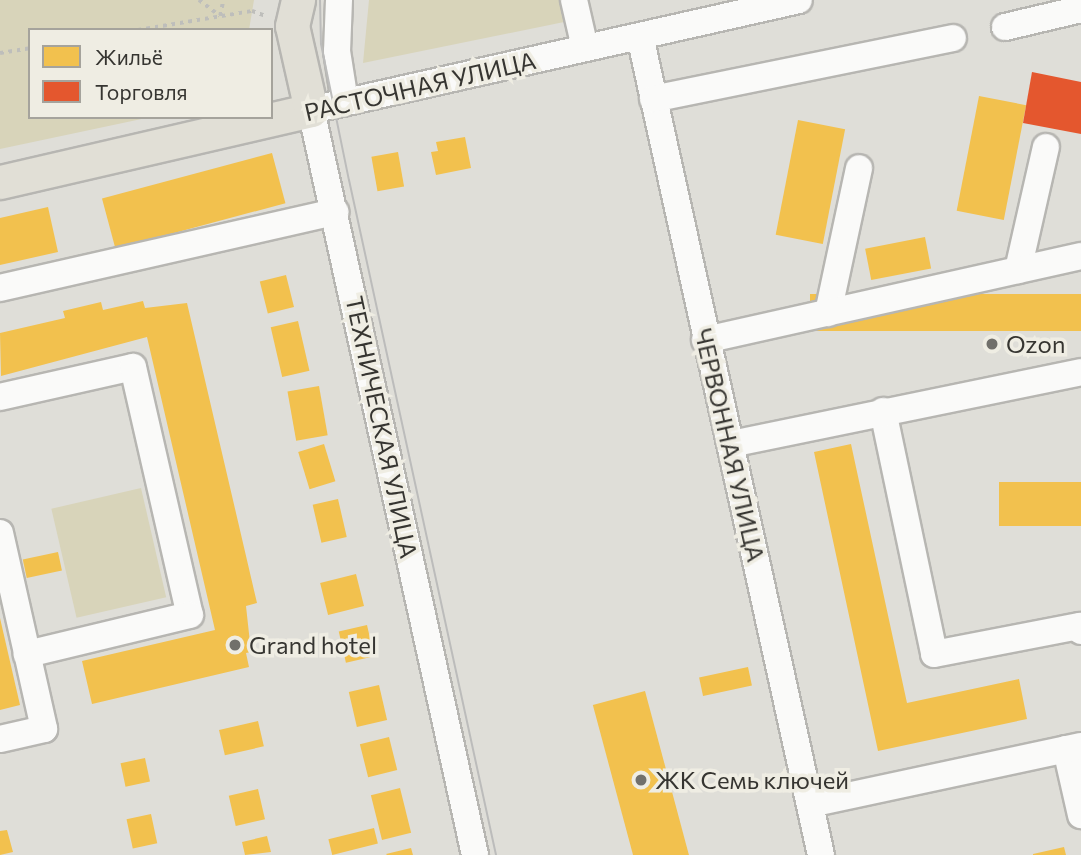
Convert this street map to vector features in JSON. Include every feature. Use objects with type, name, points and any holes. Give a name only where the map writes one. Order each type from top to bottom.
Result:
[{"type":"main road","name":"ТЕХНИЧЕСКАЯ УЛИЦА","points":[[298,0],[292,26],[311,110]]},
{"type":"main road","name":"РАСТОЧНАЯ УЛИЦА","points":[[273,119],[311,110]]},
{"type":"main road","name":"РАСТОЧНАЯ УЛИЦА","points":[[0,182],[272,119]]},
{"type":"street","points":[[339,0],[337,51],[345,102]]},
{"type":"street","points":[[575,0],[585,48]]},
{"type":"street","name":"РАСТОЧНАЯ УЛИЦА","points":[[311,110],[799,0]]},
{"type":"street","points":[[1005,27],[1081,9]]},
{"type":"street","name":"ЧЕРВОННАЯ УЛИЦА","points":[[640,36],[705,340],[731,444],[821,855]]},
{"type":"street","points":[[653,99],[953,38]]},
{"type":"street","name":"ТЕХНИЧЕСКАЯ УЛИЦА","points":[[311,110],[475,855]]},
{"type":"street","points":[[1018,270],[1046,147]]},
{"type":"street","points":[[828,313],[859,168]]},
{"type":"street","points":[[0,288],[335,212]]},
{"type":"street","points":[[705,340],[1081,256]]},
{"type":"street","points":[[0,397],[133,367],[190,615],[27,654]]},
{"type":"street","points":[[731,444],[1081,372]]},
{"type":"street","points":[[883,411],[934,654],[1080,626],[1081,631]]},
{"type":"street","points":[[0,533],[44,729],[0,739]]},
{"type":"street","points":[[810,804],[1073,747],[1081,815]]},
{"type":"path","points":[[200,0],[220,16]]},
{"type":"path","points":[[220,16],[223,0]]},
{"type":"path","points":[[150,28],[252,11],[266,16]]},
{"type":"path","points":[[0,53],[28,48]]},
{"type":"shaded area","points":[[0,0],[254,0],[249,28],[28,28],[28,119],[142,119],[0,149]]},
{"type":"shaded area","points":[[369,0],[565,0],[569,21],[363,63]]},
{"type":"shaded area","points":[[141,488],[166,597],[77,618],[51,509]]},
{"type":"building: Жильё","points":[[979,96],[1026,105],[1004,220],[957,211]]},
{"type":"building: Жильё","points":[[798,120],[845,129],[823,244],[776,235]]},
{"type":"building: Жильё","points":[[465,137],[471,168],[436,175],[431,152],[438,151],[436,142]]},
{"type":"building: Жильё","points":[[398,152],[404,186],[377,191],[371,157]]},
{"type":"building: Жильё","points":[[272,153],[285,203],[115,249],[102,199]]},
{"type":"building: Жильё","points":[[48,207],[58,252],[0,265],[0,218]]},
{"type":"building: Жильё","points":[[925,237],[931,268],[871,280],[865,249]]},
{"type":"building: Жильё","points":[[286,275],[294,307],[268,314],[260,282]]},
{"type":"building: Жильё","points":[[810,294],[1081,294],[1081,331],[810,331]]},
{"type":"building: Жильё","points":[[143,301],[145,308],[187,303],[257,603],[246,606],[251,652],[246,653],[249,667],[92,704],[82,661],[215,630],[147,337],[1,376],[0,333],[65,318],[63,311],[101,302],[103,310]]},
{"type":"building: Жильё","points":[[298,321],[309,371],[282,377],[271,327]]},
{"type":"building: Жильё","points":[[319,386],[328,435],[296,441],[287,392]]},
{"type":"building: Жильё","points":[[324,444],[335,481],[310,489],[298,452]]},
{"type":"building: Жильё","points":[[851,444],[907,703],[1019,679],[1027,719],[878,751],[814,452]]},
{"type":"building: Жильё","points":[[999,482],[1081,482],[1081,526],[999,526]]},
{"type":"building: Жильё","points":[[338,499],[347,537],[321,543],[313,505]]},
{"type":"building: Жильё","points":[[58,552],[62,571],[27,578],[23,559]]},
{"type":"building: Жильё","points":[[356,574],[364,606],[328,615],[320,583]]},
{"type":"building: Жильё","points":[[0,618],[20,705],[0,710]]},
{"type":"building: Жильё","points":[[367,625],[374,656],[346,663],[339,632]]},
{"type":"building: Жильё","points":[[748,667],[752,686],[703,696],[699,677]]},
{"type":"building: Жильё","points":[[379,685],[387,720],[357,727],[349,692]]},
{"type":"building: Жильё","name":"ЖК Семь ключей","points":[[645,691],[689,855],[633,855],[593,705]]},
{"type":"building: Жильё","points":[[258,721],[264,746],[225,755],[219,730]]},
{"type":"building: Жильё","points":[[389,737],[397,770],[368,777],[360,744]]},
{"type":"building: Жильё","points":[[145,758],[150,781],[126,787],[121,763]]},
{"type":"building: Жильё","points":[[400,788],[411,833],[382,840],[371,795]]},
{"type":"building: Жильё","points":[[258,789],[265,819],[236,826],[229,796]]},
{"type":"building: Жильё","points":[[151,814],[157,843],[133,849],[127,819]]},
{"type":"building: Жильё","points":[[374,828],[378,844],[332,855],[328,839]]},
{"type":"building: Жильё","points":[[7,830],[13,852],[0,855],[0,831]]},
{"type":"building: Жильё","points":[[267,836],[271,852],[245,855],[242,842]]},
{"type":"building: Жильё","points":[[1064,847],[1066,855],[1033,855],[1033,854]]},
{"type":"building: Жильё","points":[[411,848],[413,855],[386,854]]},
{"type":"building: Торговля","points":[[1032,72],[1081,82],[1081,134],[1023,123]]},
{"type":"tram line","points":[[320,0],[321,44],[496,855]]},
{"type":"place","name":"Ozon","points":[[992,344]]},
{"type":"place","name":"Grand hotel","points":[[235,645]]},
{"type":"place","name":"ЖК Семь ключей","points":[[641,780]]}]
